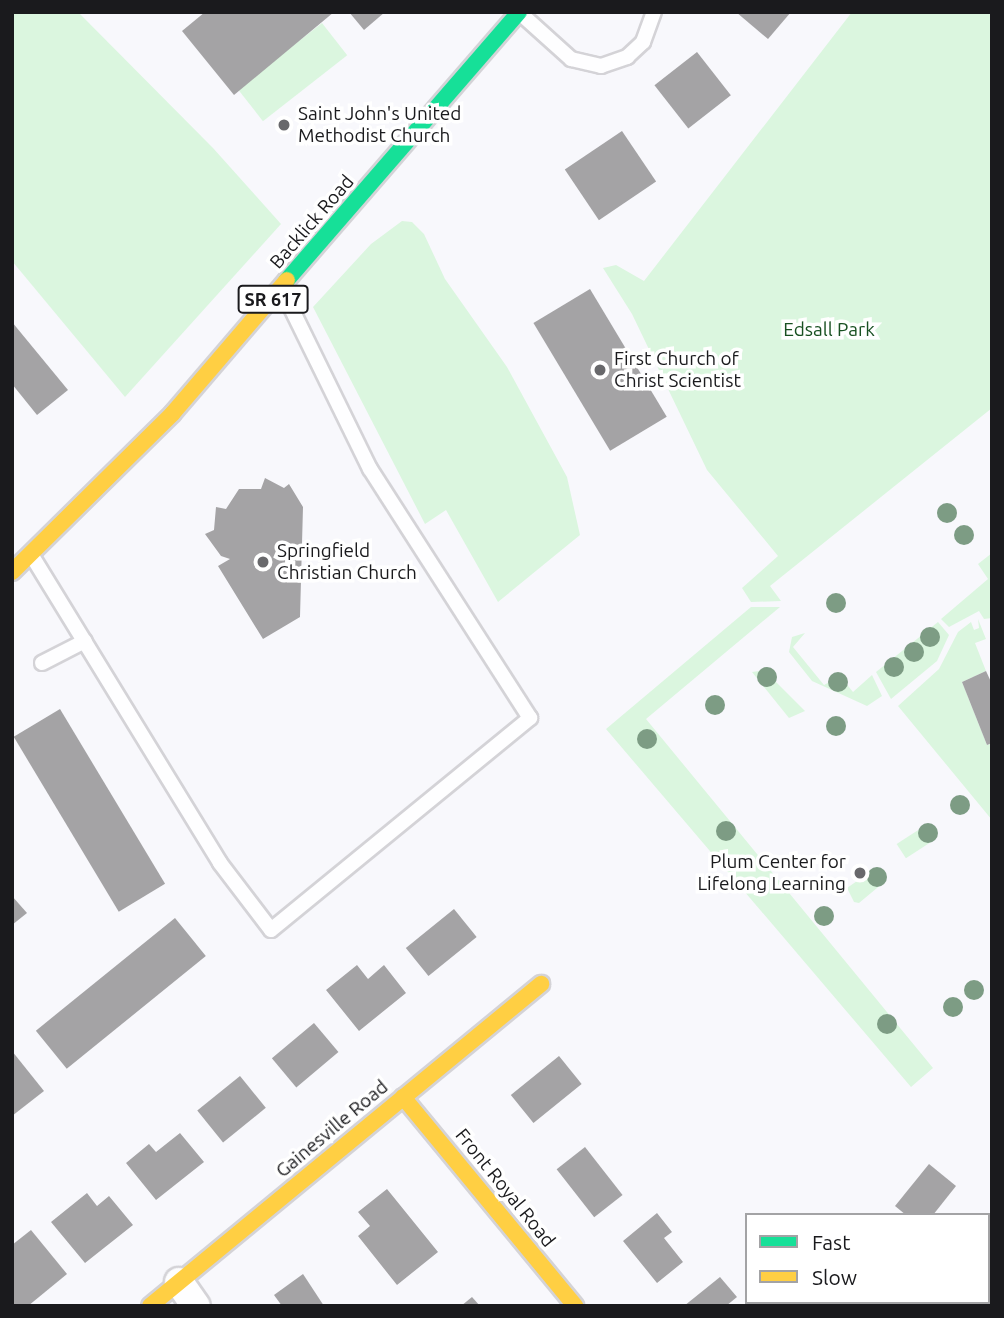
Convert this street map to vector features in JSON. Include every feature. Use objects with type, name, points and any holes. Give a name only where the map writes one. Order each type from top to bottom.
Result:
[{"type":"street","name":"Backlick Road","points":[[12,572],[173,413],[519,12]]},
{"type":"street","name":"Gainesville Road","points":[[150,1306],[541,984]]},
{"type":"street","name":"Front Royal Road","points":[[403,1097],[575,1306]]},
{"type":"street","points":[[179,1282],[196,1306]]},
{"type":"lane","points":[[519,12],[571,58],[601,66],[627,57],[643,42],[653,12]]},
{"type":"lane","points":[[32,555],[220,863],[271,930],[530,718],[370,469],[282,289]]},
{"type":"lane","points":[[42,663],[85,641]]},
{"type":"green space","points":[[12,12],[78,12],[213,148],[281,224],[125,397],[12,261]]},
{"type":"green space","name":"Edsall Park","points":[[852,12],[992,12],[992,408],[770,586],[781,601],[751,602],[742,588],[778,556],[707,470],[632,314],[603,268],[616,265],[644,281]]},
{"type":"green space","points":[[322,23],[347,55],[263,121],[238,89]]},
{"type":"green space","points":[[402,221],[412,222],[424,234],[445,279],[507,367],[567,477],[580,535],[498,602],[446,510],[425,524],[313,307],[371,244]]},
{"type":"green space","points":[[992,553],[992,618],[984,619],[979,611],[949,627],[941,619],[988,579],[978,564]]},
{"type":"green space","points":[[751,607],[780,607],[646,719],[933,1068],[911,1087],[606,729]]},
{"type":"green space","points":[[978,619],[986,639],[975,643],[986,671],[962,682],[987,745],[992,743],[992,820],[898,706],[939,669],[958,632],[971,622],[974,630],[979,628]]},
{"type":"green space","points":[[938,622],[949,635],[937,661],[891,699],[876,672]]},
{"type":"green space","points":[[805,633],[793,647],[824,685],[840,676],[853,692],[872,675],[882,696],[867,706],[812,681],[789,652],[792,637]]},
{"type":"green space","points":[[759,671],[769,675],[805,711],[789,718],[752,672]]},
{"type":"green space","points":[[926,825],[935,839],[906,858],[897,844]]},
{"type":"green space","points":[[877,867],[883,883],[859,903],[854,902],[847,888]]},
{"type":"building","points":[[205,12],[334,12],[234,95],[182,31]]},
{"type":"building","points":[[349,12],[385,12],[364,30]]},
{"type":"building","points":[[736,12],[791,12],[768,39]]},
{"type":"building","points":[[697,52],[731,95],[688,129],[654,85]]},
{"type":"building","points":[[622,131],[656,182],[599,220],[565,170]]},
{"type":"building","name":"First Church of Christ Scientist","points":[[590,289],[667,417],[610,451],[533,323]]},
{"type":"building","points":[[12,322],[68,390],[37,415],[12,384]]},
{"type":"building","name":"Springfield Christian Church","points":[[265,478],[284,488],[289,484],[303,507],[300,617],[263,639],[218,566],[230,559],[221,556],[205,534],[214,530],[216,507],[226,509],[239,489],[261,489]]},
{"type":"building","points":[[986,671],[992,684],[992,743],[987,745],[962,682]]},
{"type":"building","points":[[60,709],[165,884],[119,912],[14,737]]},
{"type":"building","points":[[12,896],[27,913],[12,925]]},
{"type":"building","points":[[454,909],[477,937],[428,976],[406,948]]},
{"type":"building","points":[[175,918],[206,956],[67,1069],[36,1031]]},
{"type":"building","points":[[357,965],[368,979],[384,965],[406,993],[359,1031],[326,990]]},
{"type":"building","points":[[314,1023],[338,1052],[296,1087],[272,1058]]},
{"type":"building","points":[[12,1051],[44,1091],[12,1116]]},
{"type":"building","points":[[559,1056],[582,1084],[533,1123],[511,1095]]},
{"type":"building","points":[[240,1076],[266,1108],[223,1142],[197,1111]]},
{"type":"building","points":[[180,1133],[204,1162],[156,1200],[126,1163],[149,1144],[156,1152]]},
{"type":"building","points":[[585,1147],[623,1195],[594,1217],[557,1169]]},
{"type":"building","points":[[929,1164],[956,1186],[935,1213],[904,1213],[895,1206]]},
{"type":"building","points":[[387,1189],[438,1252],[397,1285],[358,1236],[370,1226],[358,1212]]},
{"type":"building","points":[[87,1193],[97,1206],[109,1196],[133,1225],[85,1263],[51,1222]]},
{"type":"building","points":[[657,1213],[672,1232],[664,1238],[683,1262],[657,1283],[623,1241]]},
{"type":"building","points":[[31,1230],[67,1274],[28,1306],[12,1306],[12,1245]]},
{"type":"building","points":[[303,1274],[324,1306],[282,1306],[274,1295]]},
{"type":"building","points":[[720,1277],[737,1297],[726,1306],[684,1306]]},
{"type":"building","points":[[472,1297],[480,1306],[461,1306]]},
{"type":"building","points":[[876,1304],[924,1304],[924,1306]]},
{"type":"traffic: fast","points":[[287,280],[519,12]]},
{"type":"traffic: slow","points":[[12,572],[173,413],[287,280]]},
{"type":"traffic: slow","points":[[150,1306],[541,984]]},
{"type":"traffic: slow","points":[[403,1097],[575,1306]]},
{"type":"place","name":"Saint John's United Methodist Church","points":[[284,125]]},
{"type":"place","name":"First Church of Christ Scientist","points":[[600,370]]},
{"type":"place","name":"Springfield Christian Church","points":[[263,562]]},
{"type":"place","name":"Plum Center for Lifelong Learning","points":[[860,873]]}]
